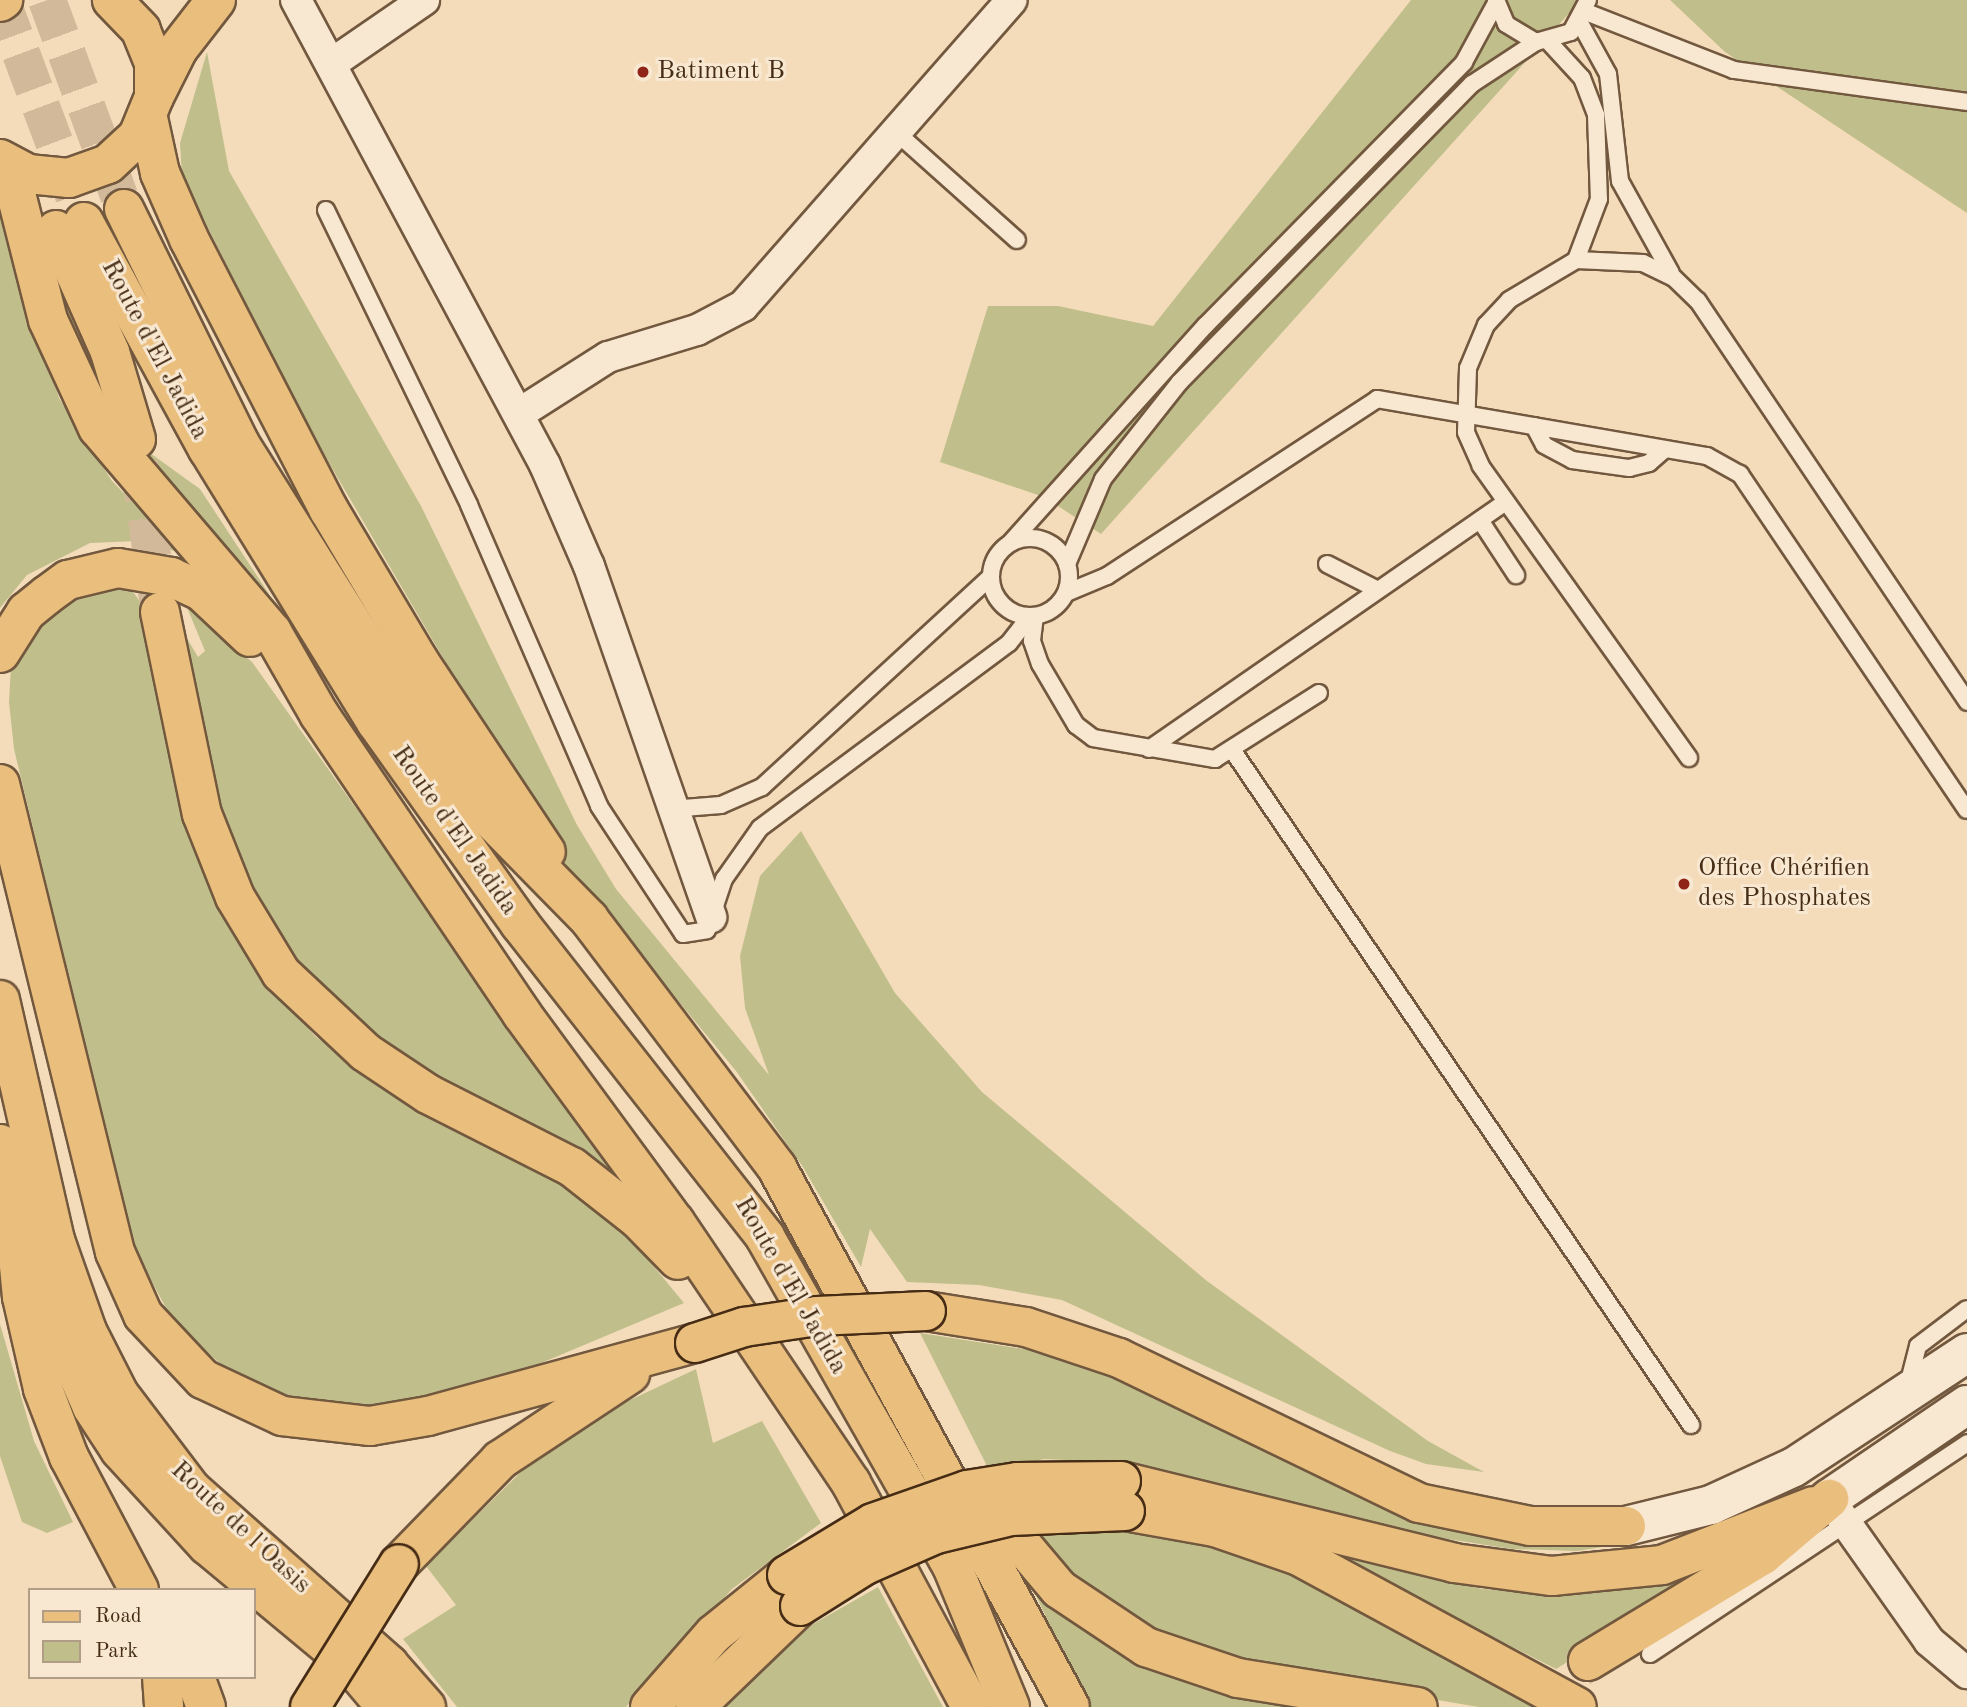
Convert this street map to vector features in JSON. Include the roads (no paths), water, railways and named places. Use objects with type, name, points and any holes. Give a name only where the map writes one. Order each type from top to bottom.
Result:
[{"type":"main road","points":[[112,0],[149,46],[151,107],[160,173],[189,239],[329,510],[419,661],[589,919]]},
{"type":"main road","points":[[3,162],[49,178],[89,173],[125,152],[151,107],[178,49],[216,0]]},
{"type":"main road","points":[[3,162],[45,309],[76,391],[119,459],[272,632],[319,715],[797,1400],[900,1568],[971,1707]]},
{"type":"main road","name":"Route d'El Jadida","points":[[124,209],[240,444],[321,582],[481,809],[589,919],[777,1168],[886,1377]]},
{"type":"main road","name":"Route d'El Jadida","points":[[136,439],[70,226],[369,711],[520,923],[732,1186],[952,1566],[1010,1707]]},
{"type":"main road","points":[[0,653],[26,612],[68,580],[118,568],[144,570],[201,591],[319,715]]},
{"type":"main road","points":[[160,612],[206,825],[235,897],[281,972],[335,1027],[396,1074],[536,1145],[606,1191],[668,1249],[797,1400]]},
{"type":"main road","points":[[0,784],[32,927],[115,1252],[143,1315],[203,1379],[282,1416],[370,1426],[678,1349],[744,1327],[817,1316],[926,1311],[1026,1327],[1119,1358],[1419,1503],[1530,1526],[1626,1526],[1753,1488],[1906,1394],[1967,1353]]},
{"type":"main road","points":[[0,827],[32,927]]},
{"type":"main road","name":"Route de l'Oasis","points":[[0,1000],[55,1240],[87,1331],[119,1394],[191,1489],[389,1665],[426,1707]]},
{"type":"main road","name":"Route de l'Oasis","points":[[0,1144],[13,1204],[68,1356],[120,1450],[207,1545],[349,1663],[386,1707]]},
{"type":"main road","points":[[13,1204],[22,1297],[43,1389],[69,1457],[139,1588]]},
{"type":"main road","points":[[310,1707],[399,1564],[500,1460],[678,1349]]},
{"type":"main road","points":[[886,1377],[1070,1707]]},
{"type":"main road","points":[[886,1377],[1032,1564],[1117,1632],[1206,1670],[1418,1707]]},
{"type":"main road","points":[[1588,1661],[1838,1512],[1967,1405]]},
{"type":"main road","points":[[650,1707],[714,1634],[794,1590],[948,1531],[1123,1496],[1465,1565],[1552,1576],[1662,1565],[1838,1512]]},
{"type":"main road","points":[[1123,1496],[1299,1556],[1577,1707]]},
{"type":"main road","points":[[695,1707],[756,1642],[794,1590]]},
{"type":"main road","points":[[162,1679],[163,1707]]},
{"type":"main road","points":[[196,1679],[206,1707]]},
{"type":"street","points":[[296,0],[520,413],[589,566],[711,918]]},
{"type":"street","points":[[331,64],[424,0]]},
{"type":"street","points":[[520,413],[608,357],[697,330],[743,306],[1012,0]]},
{"type":"street","points":[[1838,1512],[1928,1641],[1967,1673]]},
{"type":"lane","points":[[1496,1],[1506,24],[1542,42],[1581,78],[1596,115],[1599,199],[1576,260]]},
{"type":"lane","points":[[671,808],[721,805],[762,787],[990,577],[996,557],[1197,335],[1464,62],[1496,1]]},
{"type":"lane","points":[[1066,593],[1067,564],[1103,478],[1172,391],[1472,84],[1542,42],[1585,12]]},
{"type":"lane","points":[[1585,12],[1734,70],[1967,102]]},
{"type":"lane","points":[[1585,12],[1608,74],[1620,181],[1674,278],[1708,314],[1967,702]]},
{"type":"lane","points":[[896,132],[1017,240]]},
{"type":"lane","points":[[326,210],[469,505],[617,841],[683,934],[702,934],[734,860],[760,828],[1009,643],[1032,616],[1053,609],[1066,593],[1107,576],[1368,401],[1464,413],[1719,459],[1740,474],[1967,810]]},
{"type":"lane","points":[[1674,278],[1627,258],[1576,260],[1509,300],[1486,325],[1470,360],[1464,413],[1472,450],[1506,502],[1689,758]]},
{"type":"lane","points":[[1534,426],[1552,452],[1572,460],[1629,468],[1649,463],[1665,449]]},
{"type":"lane","points":[[1149,750],[1506,502]]},
{"type":"lane","points":[[1480,520],[1516,575]]},
{"type":"lane","points":[[1011,542],[1044,540],[1067,564]]},
{"type":"lane","points":[[1327,564],[1362,576],[1378,590]]},
{"type":"lane","points":[[990,577],[1001,604],[1032,616]]},
{"type":"lane","points":[[1032,616],[1035,653],[1076,725],[1093,738],[1205,760],[1233,751],[1319,693]]},
{"type":"lane","points":[[1233,751],[1691,1425]]},
{"type":"lane","points":[[1906,1394],[1918,1346],[1967,1309]]},
{"type":"lane","points":[[1650,1654],[1838,1512],[1967,1443]]},
{"type":"tunnel","points":[[1,0],[84,222]]},
{"type":"tunnel","points":[[47,0],[124,209]]},
{"type":"tunnel","points":[[139,462],[159,607]]},
{"type":"tunnel","points":[[1535,1707],[1588,1661]]},
{"type":"place","name":"Batiment B","points":[[643,72]]},
{"type":"place","name":"Office Chérifien des Phosphates","points":[[1684,884]]}]
